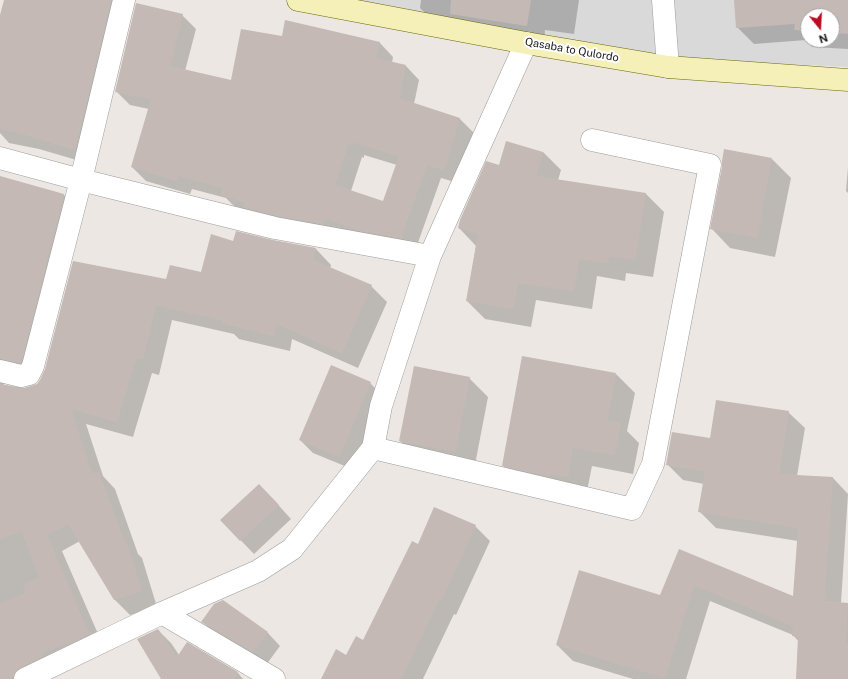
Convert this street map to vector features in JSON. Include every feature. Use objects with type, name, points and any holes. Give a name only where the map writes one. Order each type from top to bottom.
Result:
[{"type":"street","points":[[0,372],[20,376],[30,374],[33,366],[81,180],[124,0]]},
{"type":"street","name":"Qasaba to Qulordo","points":[[298,0],[526,43],[668,67],[848,80]]},
{"type":"street","points":[[664,0],[668,67]]},
{"type":"street","points":[[25,679],[162,613],[258,571],[292,549],[373,448],[381,406],[430,256],[526,43]]},
{"type":"street","points":[[373,448],[632,509],[653,464],[710,165],[592,140]]},
{"type":"street","points":[[0,158],[81,180],[275,228],[430,256]]},
{"type":"street","points":[[162,613],[274,679]]},
{"type":"shaded area","points":[[325,0],[848,0],[848,67],[680,59]]},
{"type":"building","points":[[4,0],[111,0],[75,150],[23,134],[0,129],[0,15]]},
{"type":"building","points":[[451,0],[531,0],[527,26],[450,14]]},
{"type":"building","points":[[734,0],[848,0],[848,34],[840,34],[840,8],[800,8],[800,30],[794,30],[795,24],[736,28]]},
{"type":"building","points":[[136,3],[183,14],[170,66],[231,80],[241,29],[282,36],[285,20],[380,42],[376,58],[406,65],[399,98],[460,118],[444,170],[427,165],[401,238],[360,231],[325,218],[323,224],[278,216],[243,207],[244,202],[221,195],[223,188],[178,176],[177,181],[131,167],[151,99],[115,92]],"holes":[[[351,142],[399,156],[383,201],[335,185],[348,144],[350,145]]]},
{"type":"building","points":[[506,141],[543,152],[536,176],[646,193],[635,260],[609,256],[608,263],[579,259],[574,291],[518,283],[513,309],[466,301],[478,234],[458,228],[460,220],[486,161],[499,165]]},
{"type":"building","points":[[724,149],[772,158],[757,238],[710,229]]},
{"type":"building","points":[[0,176],[64,194],[21,363],[0,359]]},
{"type":"building","points":[[236,231],[316,248],[313,260],[372,285],[342,353],[277,324],[274,336],[222,323],[222,320],[156,305],[143,359],[136,358],[117,422],[71,409],[92,474],[99,472],[124,541],[126,541],[142,591],[114,600],[68,524],[47,535],[89,634],[41,653],[42,657],[15,672],[13,679],[0,679],[0,604],[26,593],[23,584],[39,578],[22,531],[0,539],[0,384],[24,388],[37,384],[40,380],[45,369],[73,261],[166,279],[170,265],[201,272],[211,234],[233,241]]},
{"type":"building","points":[[522,356],[616,373],[607,421],[621,423],[614,455],[573,448],[568,477],[549,474],[549,477],[502,466]]},
{"type":"building","points":[[331,365],[371,382],[339,457],[299,440]]},
{"type":"building","points":[[414,366],[470,377],[455,452],[399,441]]},
{"type":"building","points":[[716,400],[789,411],[779,474],[833,477],[824,601],[848,603],[846,644],[848,644],[848,679],[796,679],[798,637],[792,636],[793,626],[694,585],[665,678],[556,645],[579,570],[660,595],[679,549],[793,596],[798,528],[698,512],[705,471],[666,465],[672,432],[710,438]]},
{"type":"building","points":[[259,484],[279,505],[240,541],[220,520]]},
{"type":"building","points":[[434,507],[476,525],[441,601],[439,600],[401,679],[321,679],[336,649],[346,655],[356,636],[363,640],[412,541],[418,544]]},
{"type":"building","points":[[223,600],[268,632],[253,652],[201,622],[214,604]]},
{"type":"building","points":[[158,629],[177,657],[187,642],[238,672],[234,679],[161,679],[137,639]]}]
